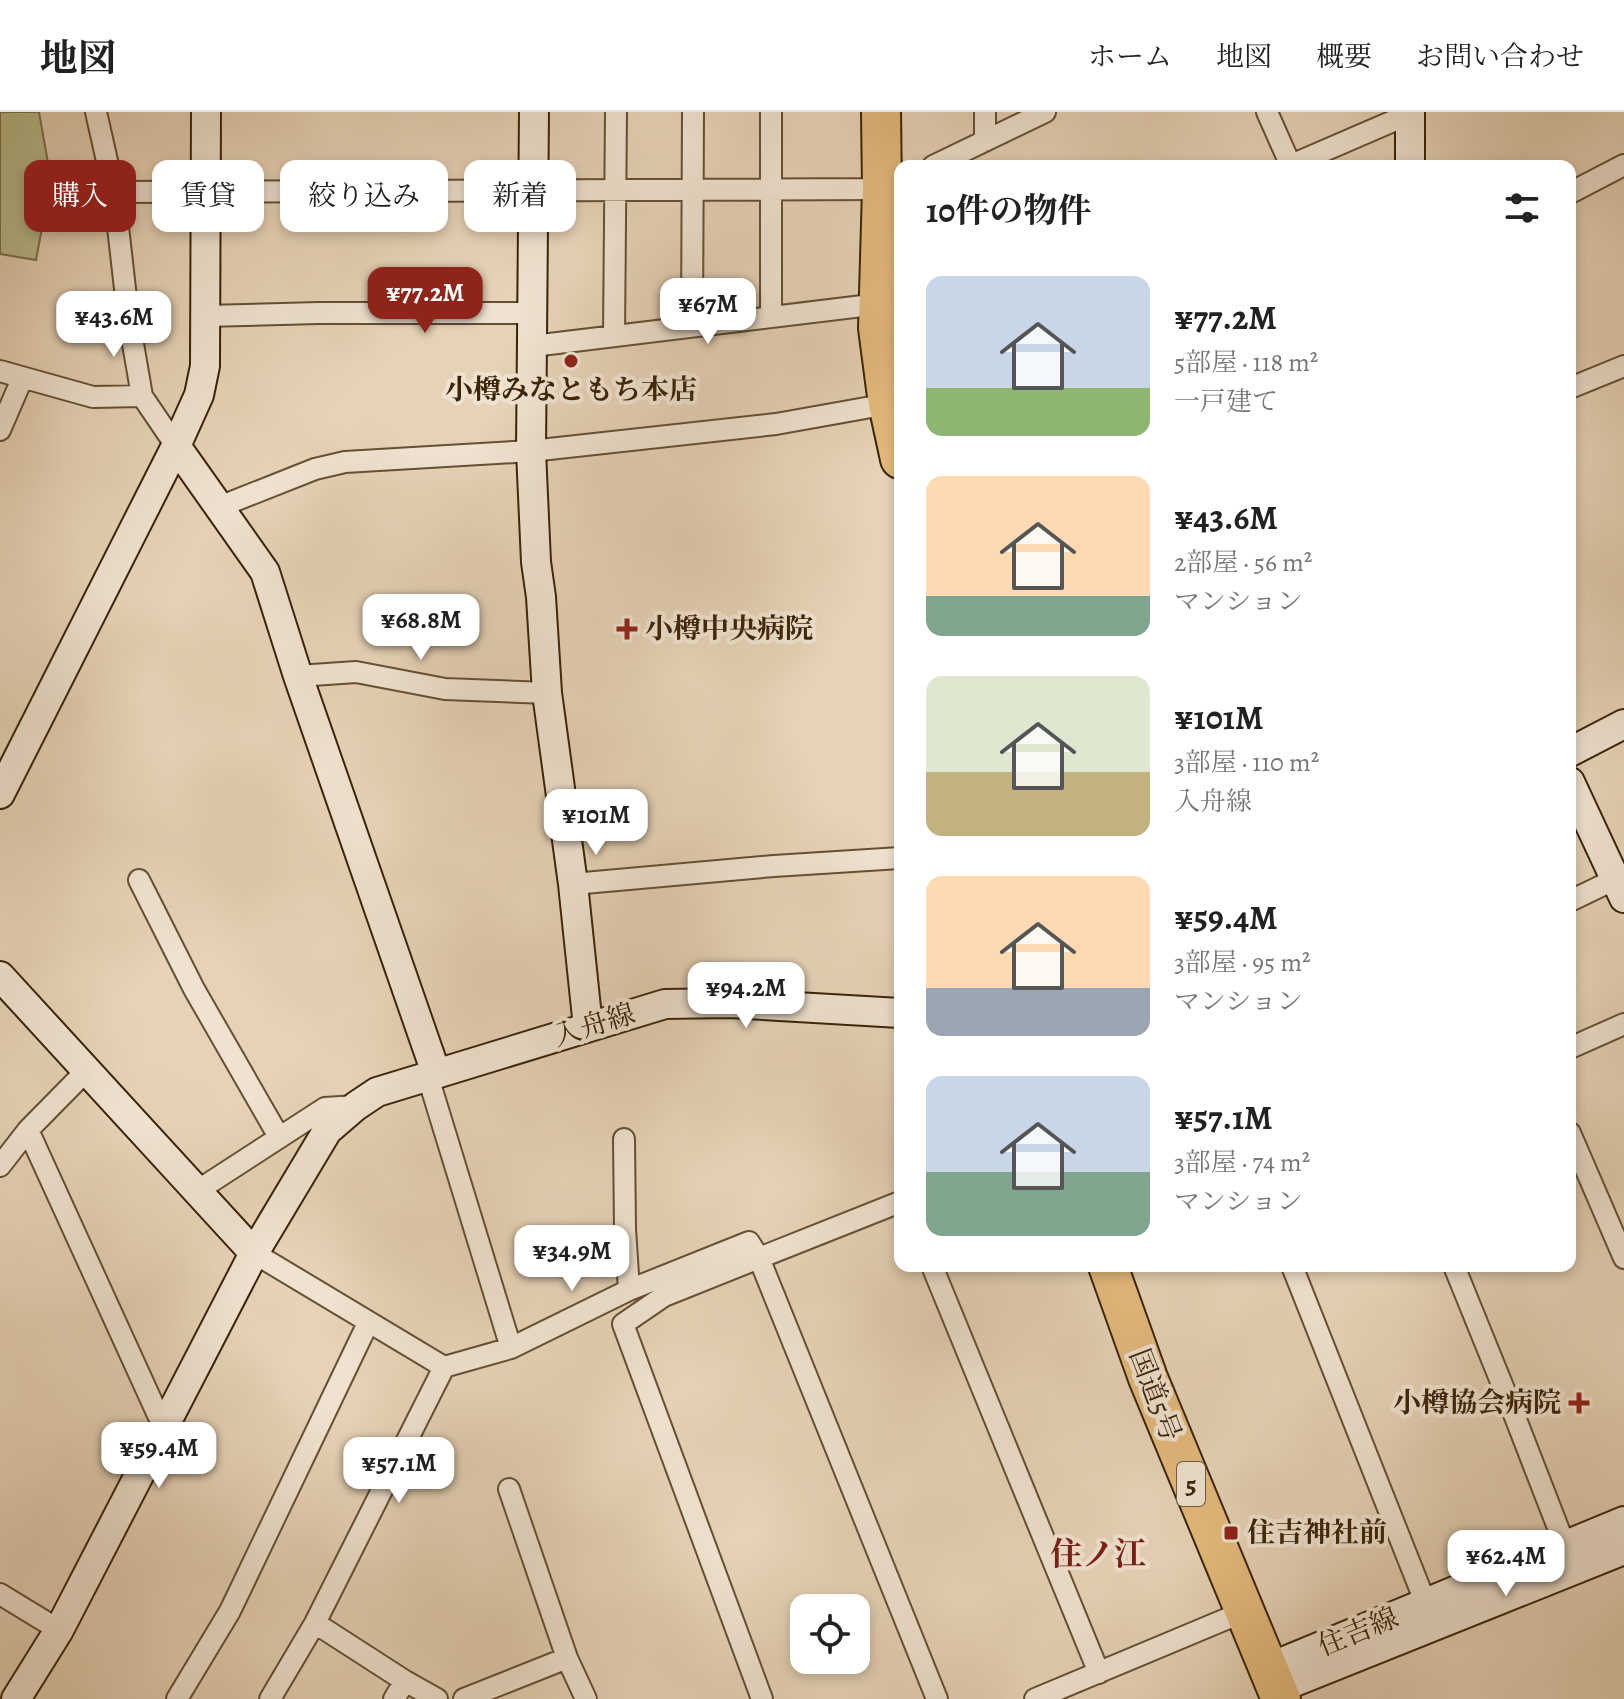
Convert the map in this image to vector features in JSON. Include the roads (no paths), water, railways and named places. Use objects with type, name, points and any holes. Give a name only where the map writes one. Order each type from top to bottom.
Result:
[{"type":"highway","points":[[881,112],[891,182],[886,319],[888,404],[894,432]]},
{"type":"highway","name":"国道5号","points":[[1110,1272],[1148,1378],[1275,1685]]},
{"type":"street","points":[[96,112],[107,160]]},
{"type":"street","points":[[205,160],[206,112]]},
{"type":"street","points":[[533,160],[534,112]]},
{"type":"street","points":[[614,336],[616,112]]},
{"type":"street","points":[[692,326],[693,112]]},
{"type":"street","points":[[771,112],[771,317]]},
{"type":"street","points":[[985,112],[985,141]]},
{"type":"street","points":[[945,160],[1045,112]]},
{"type":"street","points":[[1304,160],[1411,113],[1410,160]]},
{"type":"street","points":[[1272,115],[1288,160]]},
{"type":"street","points":[[1576,190],[1624,165]]},
{"type":"street","points":[[576,190],[771,189],[891,182]]},
{"type":"street","points":[[264,192],[464,190]]},
{"type":"street","points":[[119,232],[142,396],[265,572],[432,1075],[511,1348]]},
{"type":"street","points":[[0,794],[199,395],[205,366],[205,232]]},
{"type":"street","points":[[533,232],[531,451],[536,562],[547,693],[573,884],[588,1027]]},
{"type":"street","points":[[204,316],[532,313]]},
{"type":"street","points":[[533,346],[771,317],[886,319]]},
{"type":"street","points":[[1576,386],[1624,366]]},
{"type":"street","points":[[0,371],[93,397],[142,396]]},
{"type":"street","points":[[0,430],[22,379]]},
{"type":"street","points":[[219,507],[315,469],[345,462],[531,451],[776,424],[888,404]]},
{"type":"street","points":[[298,676],[356,672],[445,689],[547,693]]},
{"type":"street","points":[[1576,749],[1624,724]]},
{"type":"street","points":[[1576,794],[1621,884],[1576,899]]},
{"type":"street","points":[[573,884],[894,858]]},
{"type":"street","points":[[139,880],[194,989],[279,1137]]},
{"type":"street","points":[[0,976],[254,1253],[444,1367],[511,1348],[629,1290],[749,1242],[759,1258],[937,1699]]},
{"type":"street","name":"入舟線","points":[[16,1699],[59,1630],[254,1253],[327,1131],[356,1106],[377,1092],[665,1004],[729,1003],[894,1013]]},
{"type":"street","points":[[1576,1045],[1624,1024]]},
{"type":"street","points":[[0,1166],[28,1130],[86,1071]]},
{"type":"street","points":[[197,1191],[325,1108],[356,1106]]},
{"type":"street","points":[[28,1130],[163,1426]]},
{"type":"street","points":[[624,1139],[629,1290]]},
{"type":"street","points":[[1576,1147],[1624,1258]]},
{"type":"street","points":[[762,1699],[623,1324],[664,1296],[894,1204]]},
{"type":"street","points":[[934,1272],[1099,1673]]},
{"type":"street","points":[[1294,1272],[1426,1604]]},
{"type":"street","points":[[1456,1272],[1570,1558]]},
{"type":"street","points":[[177,1699],[230,1611],[368,1323]]},
{"type":"street","points":[[270,1699],[315,1623],[444,1367]]},
{"type":"street","points":[[509,1489],[567,1658],[586,1699]]},
{"type":"street","name":"住吉線","points":[[1275,1685],[1570,1558],[1624,1521]]},
{"type":"street","name":"住吉線","points":[[1275,1685],[1426,1604],[1570,1558],[1624,1550]]},
{"type":"street","points":[[0,1594],[59,1630]]},
{"type":"street","points":[[1035,1699],[1243,1612]]},
{"type":"street","points":[[315,1623],[399,1690],[437,1699]]},
{"type":"street","points":[[464,1699],[567,1658]]},
{"type":"place","name":"小樽みなともち本店","points":[[571,361]]},
{"type":"place","name":"小樽中央病院","points":[[627,629]]},
{"type":"place","name":"小樽協会病院","points":[[1579,1403]]},
{"type":"place","name":"住吉神社前","points":[[1231,1533]]},
{"type":"district","name":"住ノ江","points":[[1098,1554]]}]
